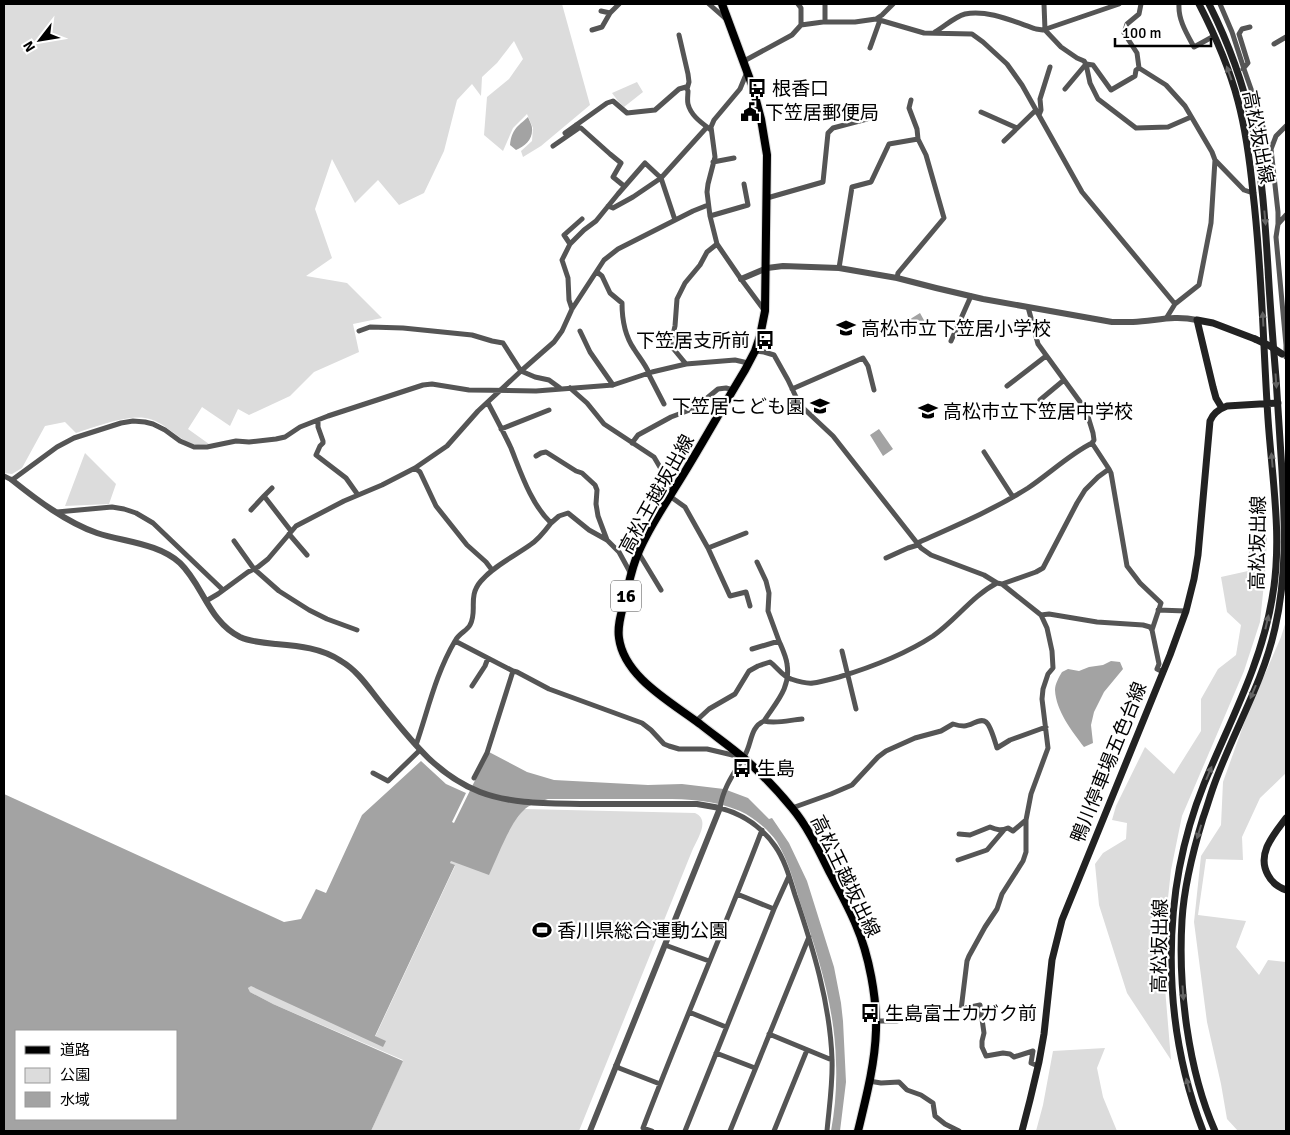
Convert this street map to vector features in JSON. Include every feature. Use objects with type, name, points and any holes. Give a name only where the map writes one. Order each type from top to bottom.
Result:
[{"type":"main road","name":"高松王越坂出線","points":[[722,4],[747,72],[761,119],[767,155],[765,311],[755,350],[638,552],[619,624],[619,638],[628,662],[651,688],[743,758],[774,786],[798,814],[856,924],[869,964],[874,993],[876,1030],[869,1081],[858,1131]]},
{"type":"main road","name":"高松坂出線","points":[[1199,4],[1214,36],[1238,100],[1250,158],[1258,228],[1277,539],[1276,571],[1272,599],[1258,656],[1191,818],[1172,920],[1173,998],[1178,1037],[1190,1091],[1203,1131]]},
{"type":"main road","name":"高松坂出線","points":[[1208,4],[1239,75],[1259,157],[1266,227],[1278,402],[1285,538],[1284,569],[1275,630],[1266,660],[1214,786],[1193,852],[1182,920],[1183,996],[1188,1035],[1202,1095],[1215,1131]]},
{"type":"main road","points":[[1278,402],[1222,408],[1216,398],[1197,320],[1255,339],[1285,356]]},
{"type":"main road","name":"鴨川停車場五色台線","points":[[1022,1131],[1038,1066],[1044,1034],[1052,960],[1062,920],[1186,611],[1198,555],[1209,425],[1212,416],[1222,408]]},
{"type":"main road","points":[[1286,818],[1269,842],[1264,858],[1264,866],[1271,880],[1277,886],[1286,890]]},
{"type":"street","points":[[592,30],[602,27],[610,13],[619,4]]},
{"type":"street","points":[[709,4],[729,21]]},
{"type":"street","points":[[798,4],[801,8],[801,25]]},
{"type":"street","points":[[825,4],[825,22]]},
{"type":"street","points":[[870,48],[878,19],[893,4]]},
{"type":"street","points":[[1044,4],[1045,30],[1061,47],[1086,64],[1093,65],[1111,90],[1135,76],[1136,70],[1139,68],[1137,53],[1124,33],[1126,24],[1139,14],[1141,4]]},
{"type":"street","points":[[935,33],[964,14],[986,13],[1036,29],[1045,30],[1118,4]]},
{"type":"street","points":[[1179,4],[1180,17],[1194,47],[1214,36]]},
{"type":"street","points":[[1220,4],[1232,32],[1271,150],[1278,212],[1276,237],[1286,345],[1285,356]]},
{"type":"street","points":[[601,11],[610,13]]},
{"type":"street","points":[[744,62],[792,34],[801,25],[825,22],[855,22],[878,19],[924,33],[972,34],[1007,64],[1038,112],[1082,192],[1174,304]]},
{"type":"street","points":[[1239,75],[1248,63],[1239,34],[1242,29],[1250,28]]},
{"type":"street","points":[[679,35],[689,82],[687,103],[694,115],[709,128],[714,150],[714,162],[707,192],[710,216],[717,244],[765,311]]},
{"type":"street","points":[[1274,44],[1286,37]]},
{"type":"street","points":[[1065,89],[1086,64]]},
{"type":"street","points":[[1086,64],[1090,84],[1098,99],[1136,128],[1168,127],[1191,117]]},
{"type":"street","points":[[1004,141],[1041,110],[1040,99],[1050,67]]},
{"type":"street","points":[[1139,68],[1166,85],[1185,106],[1215,160],[1244,190],[1253,191]]},
{"type":"street","points":[[608,206],[613,208],[661,178],[709,128],[740,89],[747,72]]},
{"type":"street","points":[[553,146],[607,103],[613,101],[627,113],[655,110],[679,90],[687,88]]},
{"type":"street","points":[[897,278],[898,273],[944,218],[926,154],[918,139],[917,129],[909,108],[911,100]]},
{"type":"street","points":[[982,112],[1018,128]]},
{"type":"street","points":[[767,198],[823,182],[828,133],[833,128],[866,119]]},
{"type":"street","points":[[1271,150],[1276,136],[1286,126]]},
{"type":"street","points":[[565,133],[577,127],[582,128],[622,163],[612,178],[624,186]]},
{"type":"street","points":[[839,268],[852,187],[871,182],[889,144],[918,139]]},
{"type":"street","points":[[714,162],[734,158]]},
{"type":"street","points":[[1167,318],[1174,304],[1199,285],[1211,223],[1215,160]]},
{"type":"street","points":[[572,309],[569,300],[568,278],[562,260],[570,244],[596,221],[645,163],[661,178],[675,220]]},
{"type":"street","points":[[710,216],[748,205],[744,184]]},
{"type":"street","points":[[206,601],[268,559],[296,526],[415,468],[447,446],[478,411],[554,342],[562,331],[572,309],[604,260],[618,249],[708,205]]},
{"type":"street","points":[[1278,224],[1286,215]]},
{"type":"street","points":[[570,244],[564,235],[582,219]]},
{"type":"street","points":[[686,364],[672,347],[671,343],[675,326],[677,299],[685,283],[700,265],[707,252],[717,244]]},
{"type":"street","points":[[741,280],[767,268],[784,266],[839,268],[897,278],[970,296],[1112,322],[1184,317],[1197,320]]},
{"type":"street","points":[[597,272],[602,276],[610,293],[622,303],[622,316],[632,347],[646,366],[664,404]]},
{"type":"street","points":[[951,341],[970,296]]},
{"type":"street","points":[[886,558],[984,513],[1013,497],[1094,440],[1086,410],[1038,344],[1028,307]]},
{"type":"street","points":[[359,330],[370,327],[403,328],[472,335],[503,343],[521,371],[549,380],[561,389]]},
{"type":"street","points":[[580,331],[590,352],[614,385]]},
{"type":"street","points":[[755,350],[774,355],[802,406],[837,442],[921,548],[931,555],[984,575],[1041,615],[1048,633],[1053,668],[1042,688],[1048,748],[1030,794],[1026,820],[1026,852],[1002,894],[997,909],[969,956],[961,1010],[980,1005],[984,1033],[982,1047],[986,1056],[1003,1053],[1014,1057],[1033,1051],[1031,1063],[1038,1066]]},
{"type":"street","points":[[1007,386],[1046,356]]},
{"type":"street","points":[[792,389],[864,358],[874,390]]},
{"type":"street","points":[[12,480],[57,447],[74,438],[133,421],[154,424],[180,441],[194,447],[207,447],[236,441],[249,442],[285,437],[300,427],[318,420],[422,385],[432,384],[469,390],[536,391],[614,385],[648,373],[686,364],[735,360],[748,363]]},
{"type":"street","points":[[1040,400],[1064,380]]},
{"type":"street","points":[[570,388],[587,403],[604,424],[654,457],[672,494],[685,506],[708,548],[730,596],[746,592],[750,606]]},
{"type":"street","points":[[632,443],[638,435],[671,417],[695,408],[718,389],[726,388],[733,390]]},
{"type":"street","points":[[488,403],[526,485],[544,517],[551,523]]},
{"type":"street","points":[[501,429],[549,410]]},
{"type":"street","points":[[318,420],[323,443],[316,455],[346,478],[358,495]]},
{"type":"street","points":[[1092,443],[1111,473],[1127,566],[1140,583],[1161,603],[1152,630],[1159,664],[1157,669],[1163,672]]},
{"type":"street","points":[[536,456],[546,452],[582,473],[596,485],[598,516],[607,540]]},
{"type":"street","points":[[984,452],[1013,497]]},
{"type":"street","points":[[415,468],[420,472],[436,506],[467,545],[492,570]]},
{"type":"street","points":[[696,721],[709,709],[735,694],[749,671],[754,667],[770,662],[788,678],[804,683],[813,683],[887,660],[909,650],[932,636],[987,588],[1043,568],[1076,503],[1085,490],[1109,469]]},
{"type":"street","points":[[4,476],[68,520],[98,533],[158,550],[170,556],[180,563],[189,574],[217,618],[240,637],[260,643],[296,646],[314,650],[340,660],[360,677],[432,763],[452,779],[480,792],[505,800],[552,804],[697,804],[720,807],[734,812],[762,830],[781,855],[789,876],[809,937],[826,1003],[832,1060],[827,1131]]},
{"type":"street","points":[[251,510],[272,488]]},
{"type":"street","points":[[264,496],[307,555]]},
{"type":"street","points":[[57,512],[112,508],[136,513],[153,523],[223,590]]},
{"type":"street","points":[[373,773],[388,781],[420,750],[437,678],[454,641],[470,627],[474,593],[477,586],[492,570],[532,545],[559,516],[568,513],[589,530],[607,540],[619,552],[632,574]]},
{"type":"street","points":[[708,548],[746,533]]},
{"type":"street","points":[[234,541],[254,569],[278,591],[327,619],[357,630]]},
{"type":"street","points":[[638,552],[661,590]]},
{"type":"street","points":[[590,1131],[720,807],[725,788],[746,752],[756,726],[764,721],[781,696],[788,678],[787,663],[768,611],[769,593],[766,581],[757,562]]},
{"type":"street","points":[[1158,610],[1186,611]]},
{"type":"street","points":[[1041,615],[1049,614],[1097,622],[1143,625],[1150,627],[1152,630]]},
{"type":"street","points":[[454,641],[549,689],[642,723],[664,744],[679,749],[707,749],[743,758]]},
{"type":"street","points":[[752,649],[779,641]]},
{"type":"street","points":[[842,651],[856,709]]},
{"type":"street","points":[[472,686],[486,666],[488,658]]},
{"type":"street","points":[[474,778],[487,753],[513,671]]},
{"type":"street","points":[[764,721],[778,722],[802,719]]},
{"type":"street","points":[[792,808],[852,785],[886,751],[915,738],[941,731],[953,724],[973,725],[983,720],[987,723],[997,748],[1010,740],[1046,727]]},
{"type":"street","points":[[959,834],[970,835],[990,827],[998,830],[1008,828],[1013,831],[1026,820]]},
{"type":"street","points":[[652,1131],[643,1128],[762,830]]},
{"type":"street","points":[[958,860],[987,850],[1004,830]]},
{"type":"street","points":[[685,1131],[789,876]]},
{"type":"street","points":[[737,894],[774,909]]},
{"type":"street","points":[[730,1131],[809,937]]},
{"type":"street","points":[[665,945],[709,961]]},
{"type":"street","points":[[689,1012],[726,1027]]},
{"type":"street","points":[[875,1021],[897,1021]]},
{"type":"street","points":[[769,1034],[832,1060]]},
{"type":"street","points":[[774,1131],[807,1050]]},
{"type":"street","points":[[716,1053],[755,1068]]},
{"type":"street","points":[[616,1065],[619,1068],[660,1084]]},
{"type":"street","points":[[869,1081],[882,1083],[899,1082],[907,1090],[921,1095],[933,1103],[936,1116],[945,1124],[959,1131]]},
{"type":"green space","points":[[4,4],[562,4],[590,105],[541,146],[523,157],[521,151],[532,141],[533,128],[527,114],[513,128],[503,151],[484,135],[487,97],[509,79],[523,59],[514,41],[497,63],[482,77],[481,96],[472,84],[457,100],[444,151],[424,193],[399,205],[378,180],[355,203],[332,159],[315,209],[332,258],[306,276],[347,283],[382,318],[353,324],[359,352],[314,372],[290,396],[249,415],[238,409],[230,426],[202,407],[188,429],[209,444],[187,442],[159,423],[145,418],[129,418],[76,433],[65,422],[45,426],[22,468],[12,474],[4,473]]},
{"type":"green space","points":[[637,82],[643,92],[624,107],[612,93]]},
{"type":"green space","points":[[85,453],[116,484],[109,504],[65,506]]},
{"type":"green space","points":[[1266,496],[1267,538],[1260,622],[1244,671],[1182,816],[1171,870],[1165,926],[1164,976],[1171,1060],[1127,993],[1099,905],[1095,864],[1103,853],[1126,839],[1127,823],[1112,820],[1116,806],[1145,747],[1174,774],[1201,731],[1201,699],[1218,669],[1236,655],[1241,625],[1227,612],[1221,577],[1248,571],[1250,528]]},
{"type":"green space","points":[[1286,621],[1286,773],[1260,798],[1242,837],[1243,860],[1206,859],[1198,915],[1246,921],[1236,947],[1259,975],[1268,960],[1286,962],[1286,1131],[1238,1131],[1227,1119],[1207,1022],[1194,922],[1201,856],[1221,825],[1223,782],[1247,715],[1281,637]]},
{"type":"green space","name":"香川県総合運動公園","points":[[524,809],[695,813],[702,820],[699,836],[579,1131],[371,1131],[403,1060],[273,1004],[250,992],[248,988],[251,985],[375,1037],[455,866],[450,863],[451,860],[514,822]]},
{"type":"green space","points":[[1105,1048],[1097,1068],[1103,1097],[1117,1131],[1036,1131],[1053,1051]]},
{"type":"water","points":[[528,117],[532,127],[530,139],[516,150],[510,145],[512,135]]},
{"type":"water","points":[[920,313],[925,322],[904,335],[899,326]]},
{"type":"water","points":[[879,429],[893,449],[883,456],[870,435]]},
{"type":"water","points":[[1111,661],[1120,662],[1123,669],[1104,692],[1094,712],[1091,725],[1093,743],[1084,747],[1058,706],[1055,690],[1058,678],[1062,672],[1068,669],[1079,671]]},
{"type":"water","points":[[489,752],[527,772],[554,780],[648,785],[682,784],[724,789],[748,798],[769,819],[772,818],[789,843],[807,881],[834,967],[843,1021],[846,1082],[840,1131],[831,1131],[834,1114],[836,1072],[835,1042],[829,1001],[813,942],[790,871],[781,849],[773,837],[755,820],[740,811],[716,803],[665,799],[548,799],[528,807],[518,816],[489,875],[451,861],[450,863],[455,865],[375,1036],[386,1041],[383,1047],[251,986],[248,988],[250,992],[273,1004],[403,1061],[371,1131],[4,1131],[4,794],[284,922],[301,919],[316,889],[326,893],[362,815],[421,761],[446,784],[466,793],[452,822],[454,823]]},
{"type":"place","name":"根香口","points":[[757,88]]},
{"type":"place","name":"下笠居郵便局","points":[[750,112]]},
{"type":"place","name":"高松市立下笠居小学校","points":[[846,328]]},
{"type":"place","name":"下笠居支所前","points":[[765,340]]},
{"type":"place","name":"下笠居こども園","points":[[820,406]]},
{"type":"place","name":"高松市立下笠居中学校","points":[[928,411]]},
{"type":"place","name":"生島","points":[[742,768]]},
{"type":"place","name":"香川県総合運動公園","points":[[542,930]]},
{"type":"place","name":"生島富士カガク前","points":[[870,1013]]}]
